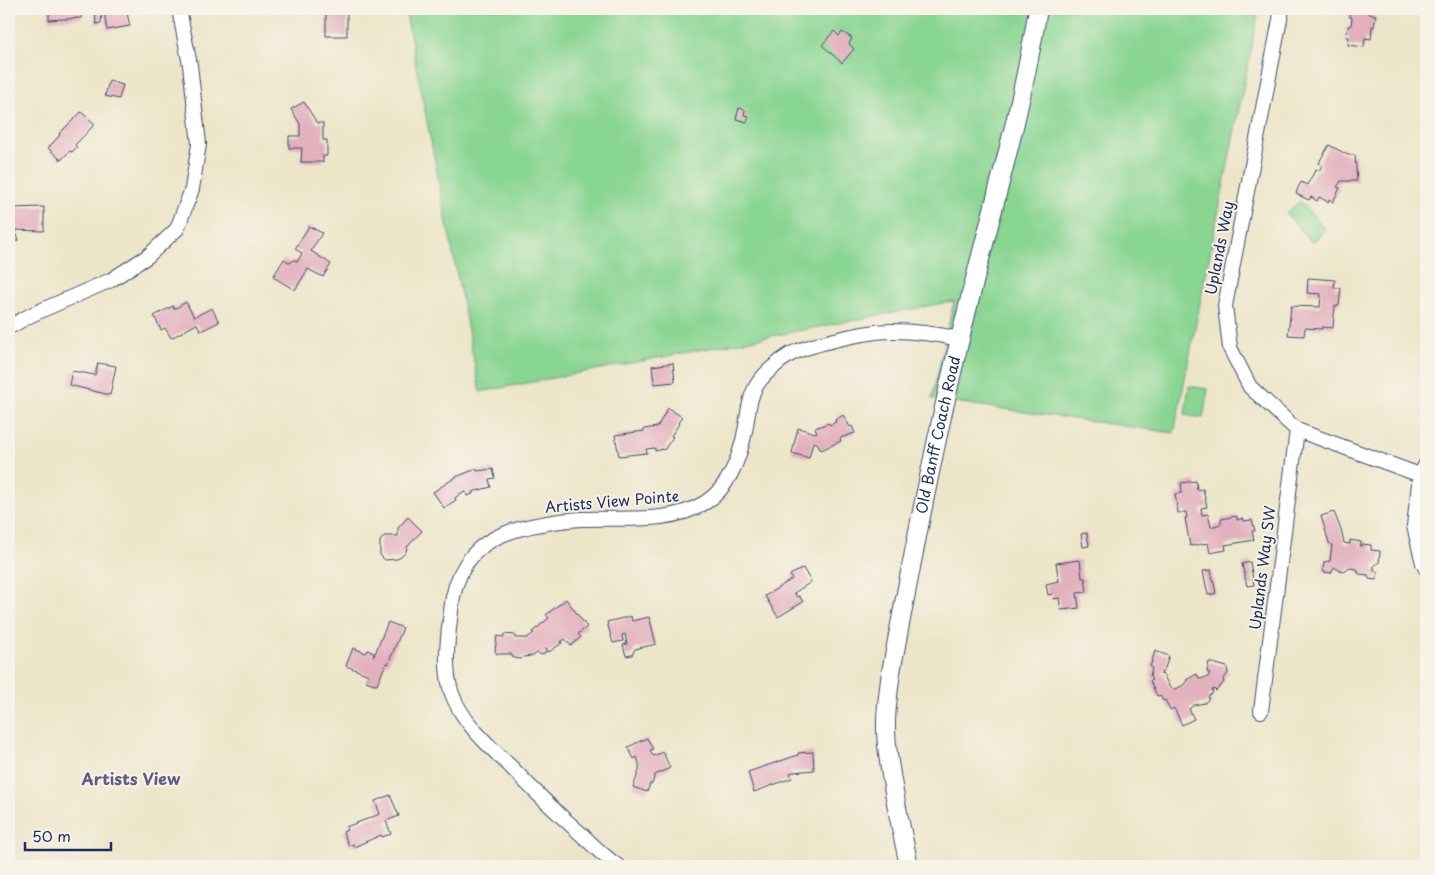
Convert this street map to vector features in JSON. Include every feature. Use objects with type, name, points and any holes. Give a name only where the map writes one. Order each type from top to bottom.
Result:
[{"type":"main road","name":"Old Banff Coach Road","points":[[909,866],[892,783],[887,744],[886,713],[891,672],[908,582],[960,339],[1029,63],[1038,9]]},
{"type":"street","points":[[9,327],[33,314],[111,280],[148,256],[176,228],[192,189],[199,144],[190,65],[179,9]]},
{"type":"street","name":"Uplands Way","points":[[1282,9],[1225,306],[1230,348],[1250,387],[1296,430],[1423,470]]},
{"type":"street","name":"Artists View Pointe","points":[[618,866],[554,810],[491,748],[458,708],[451,690],[447,671],[448,633],[452,597],[458,576],[478,549],[489,541],[527,527],[579,519],[673,515],[689,511],[706,502],[722,488],[736,463],[755,387],[767,373],[791,354],[846,338],[888,331],[922,332],[960,339]]},
{"type":"street","name":"Uplands Way SW","points":[[1261,711],[1296,430]]},
{"type":"street","points":[[1423,470],[1414,526],[1426,569]]},
{"type":"green space","points":[[405,9],[1259,9],[1174,433],[932,399],[954,301],[480,392]]},
{"type":"green space","points":[[1300,201],[1326,230],[1312,243],[1286,213]]},
{"type":"green space","points":[[1189,386],[1208,389],[1203,418],[1185,415]]},
{"type":"building","points":[[49,9],[102,9],[101,23],[96,24],[95,11],[81,12],[81,18],[49,20]]},
{"type":"building","points":[[126,9],[130,26],[107,30],[104,12]]},
{"type":"building","points":[[326,9],[347,9],[347,36],[326,36]]},
{"type":"building","points":[[1350,9],[1370,9],[1369,14],[1376,15],[1374,27],[1372,26],[1371,39],[1365,38],[1364,47],[1348,45],[1349,37],[1346,37],[1348,26],[1351,26],[1352,17],[1349,17]]},
{"type":"building","points":[[834,31],[839,36],[842,32],[852,38],[849,44],[854,49],[842,63],[822,45]]},
{"type":"building","points":[[109,81],[123,85],[119,99],[105,96]]},
{"type":"building","points":[[304,102],[317,123],[323,123],[323,140],[327,140],[327,156],[323,156],[323,162],[301,162],[302,148],[289,148],[289,136],[300,136],[300,124],[291,109]]},
{"type":"building","points":[[739,108],[745,110],[744,115],[749,116],[747,122],[736,119]]},
{"type":"building","points":[[81,112],[95,124],[75,145],[77,147],[61,160],[48,148]]},
{"type":"building","points":[[1329,145],[1348,155],[1355,155],[1357,181],[1341,181],[1337,187],[1340,188],[1333,202],[1329,199],[1328,202],[1319,197],[1317,201],[1311,197],[1309,200],[1296,194],[1301,182],[1307,185],[1316,169],[1319,171],[1322,165],[1319,163]]},
{"type":"building","points":[[44,207],[44,231],[15,230],[19,240],[9,244],[9,208]]},
{"type":"building","points":[[309,226],[322,233],[311,251],[331,264],[323,277],[308,269],[295,290],[273,277],[284,259],[290,263],[294,260],[298,261],[302,253],[295,249]]},
{"type":"building","points":[[1308,278],[1335,280],[1334,288],[1341,288],[1339,306],[1335,306],[1333,328],[1305,328],[1304,336],[1288,335],[1291,306],[1320,307],[1321,294],[1307,293]]},
{"type":"building","points":[[186,302],[194,317],[212,308],[219,322],[201,331],[197,324],[171,338],[165,328],[161,330],[154,316],[173,306],[174,309]]},
{"type":"building","points":[[98,363],[116,366],[110,395],[69,385],[72,371],[95,375]]},
{"type":"building","points":[[673,363],[675,382],[654,384],[652,366]]},
{"type":"building","points":[[668,408],[682,417],[671,436],[673,437],[664,450],[646,449],[647,453],[619,456],[615,435],[657,427]]},
{"type":"building","points":[[843,415],[855,433],[840,438],[841,441],[821,450],[817,443],[813,442],[809,458],[792,453],[798,428],[815,433],[817,432],[815,428],[829,423],[830,425]]},
{"type":"building","points":[[476,469],[477,471],[493,469],[495,478],[489,479],[491,487],[472,492],[473,494],[467,496],[466,492],[461,493],[455,498],[456,500],[444,508],[433,492],[456,477]]},
{"type":"building","points":[[1196,481],[1197,490],[1203,489],[1207,507],[1201,508],[1202,515],[1208,514],[1211,527],[1221,524],[1221,519],[1237,516],[1237,520],[1243,518],[1244,521],[1252,520],[1255,531],[1252,531],[1254,540],[1225,545],[1226,550],[1210,553],[1208,543],[1190,546],[1185,518],[1187,518],[1186,512],[1178,513],[1175,494],[1182,493],[1181,483]]},
{"type":"building","points":[[1334,512],[1344,543],[1350,544],[1350,540],[1361,542],[1360,546],[1362,544],[1371,545],[1371,550],[1380,551],[1379,563],[1374,565],[1374,570],[1378,572],[1376,580],[1369,579],[1368,575],[1359,574],[1357,569],[1349,568],[1342,572],[1334,567],[1331,573],[1324,572],[1324,562],[1330,561],[1332,545],[1329,543],[1321,516]]},
{"type":"building","points":[[408,517],[422,531],[407,547],[406,552],[401,557],[385,560],[380,555],[380,541],[384,536],[398,536],[398,528]]},
{"type":"building","points":[[1087,533],[1089,546],[1083,547],[1081,534]]},
{"type":"building","points":[[1080,560],[1082,578],[1085,578],[1087,592],[1077,593],[1079,608],[1061,610],[1059,598],[1053,599],[1052,594],[1048,595],[1046,584],[1059,581],[1056,563]]},
{"type":"building","points":[[1250,562],[1254,585],[1247,586],[1242,564]]},
{"type":"building","points":[[803,568],[811,582],[794,593],[803,602],[778,617],[765,596],[792,579],[790,575]]},
{"type":"building","points":[[1211,570],[1216,593],[1208,595],[1203,571]]},
{"type":"building","points":[[566,599],[587,627],[578,634],[581,637],[571,646],[565,639],[549,652],[546,648],[546,652],[542,655],[537,653],[521,659],[514,658],[511,654],[497,654],[495,651],[497,636],[504,637],[504,634],[515,635],[515,638],[527,638],[549,618],[546,615]]},
{"type":"building","points":[[631,616],[632,621],[649,617],[656,644],[635,649],[632,655],[626,656],[623,645],[627,644],[625,634],[622,635],[623,641],[613,643],[607,622]]},
{"type":"building","points":[[388,622],[403,628],[377,685],[366,681],[369,675],[346,666],[353,648],[366,653],[368,650],[374,653],[374,656]]},
{"type":"building","points":[[1155,651],[1169,656],[1161,675],[1163,674],[1170,688],[1175,689],[1182,686],[1186,680],[1197,674],[1199,679],[1208,677],[1210,673],[1207,672],[1209,662],[1227,667],[1228,673],[1223,680],[1224,682],[1216,691],[1212,690],[1213,693],[1208,696],[1209,698],[1205,703],[1194,705],[1189,709],[1194,719],[1182,725],[1174,708],[1170,710],[1165,700],[1163,701],[1160,695],[1157,696],[1150,681],[1152,680],[1150,676],[1152,668],[1150,667]]},
{"type":"building","points":[[647,738],[653,749],[650,750],[653,756],[663,752],[670,768],[655,775],[647,792],[633,787],[639,771],[639,763],[637,757],[634,759],[628,747]]},
{"type":"building","points":[[813,752],[814,770],[790,773],[792,778],[754,792],[748,772],[798,755],[798,753]]},
{"type":"building","points":[[390,795],[399,816],[386,821],[391,834],[382,837],[381,835],[354,847],[353,844],[349,846],[343,832],[347,830],[346,827],[380,814],[375,801]]},
{"type":"district","name":"Artists View","points":[[131,779]]}]
